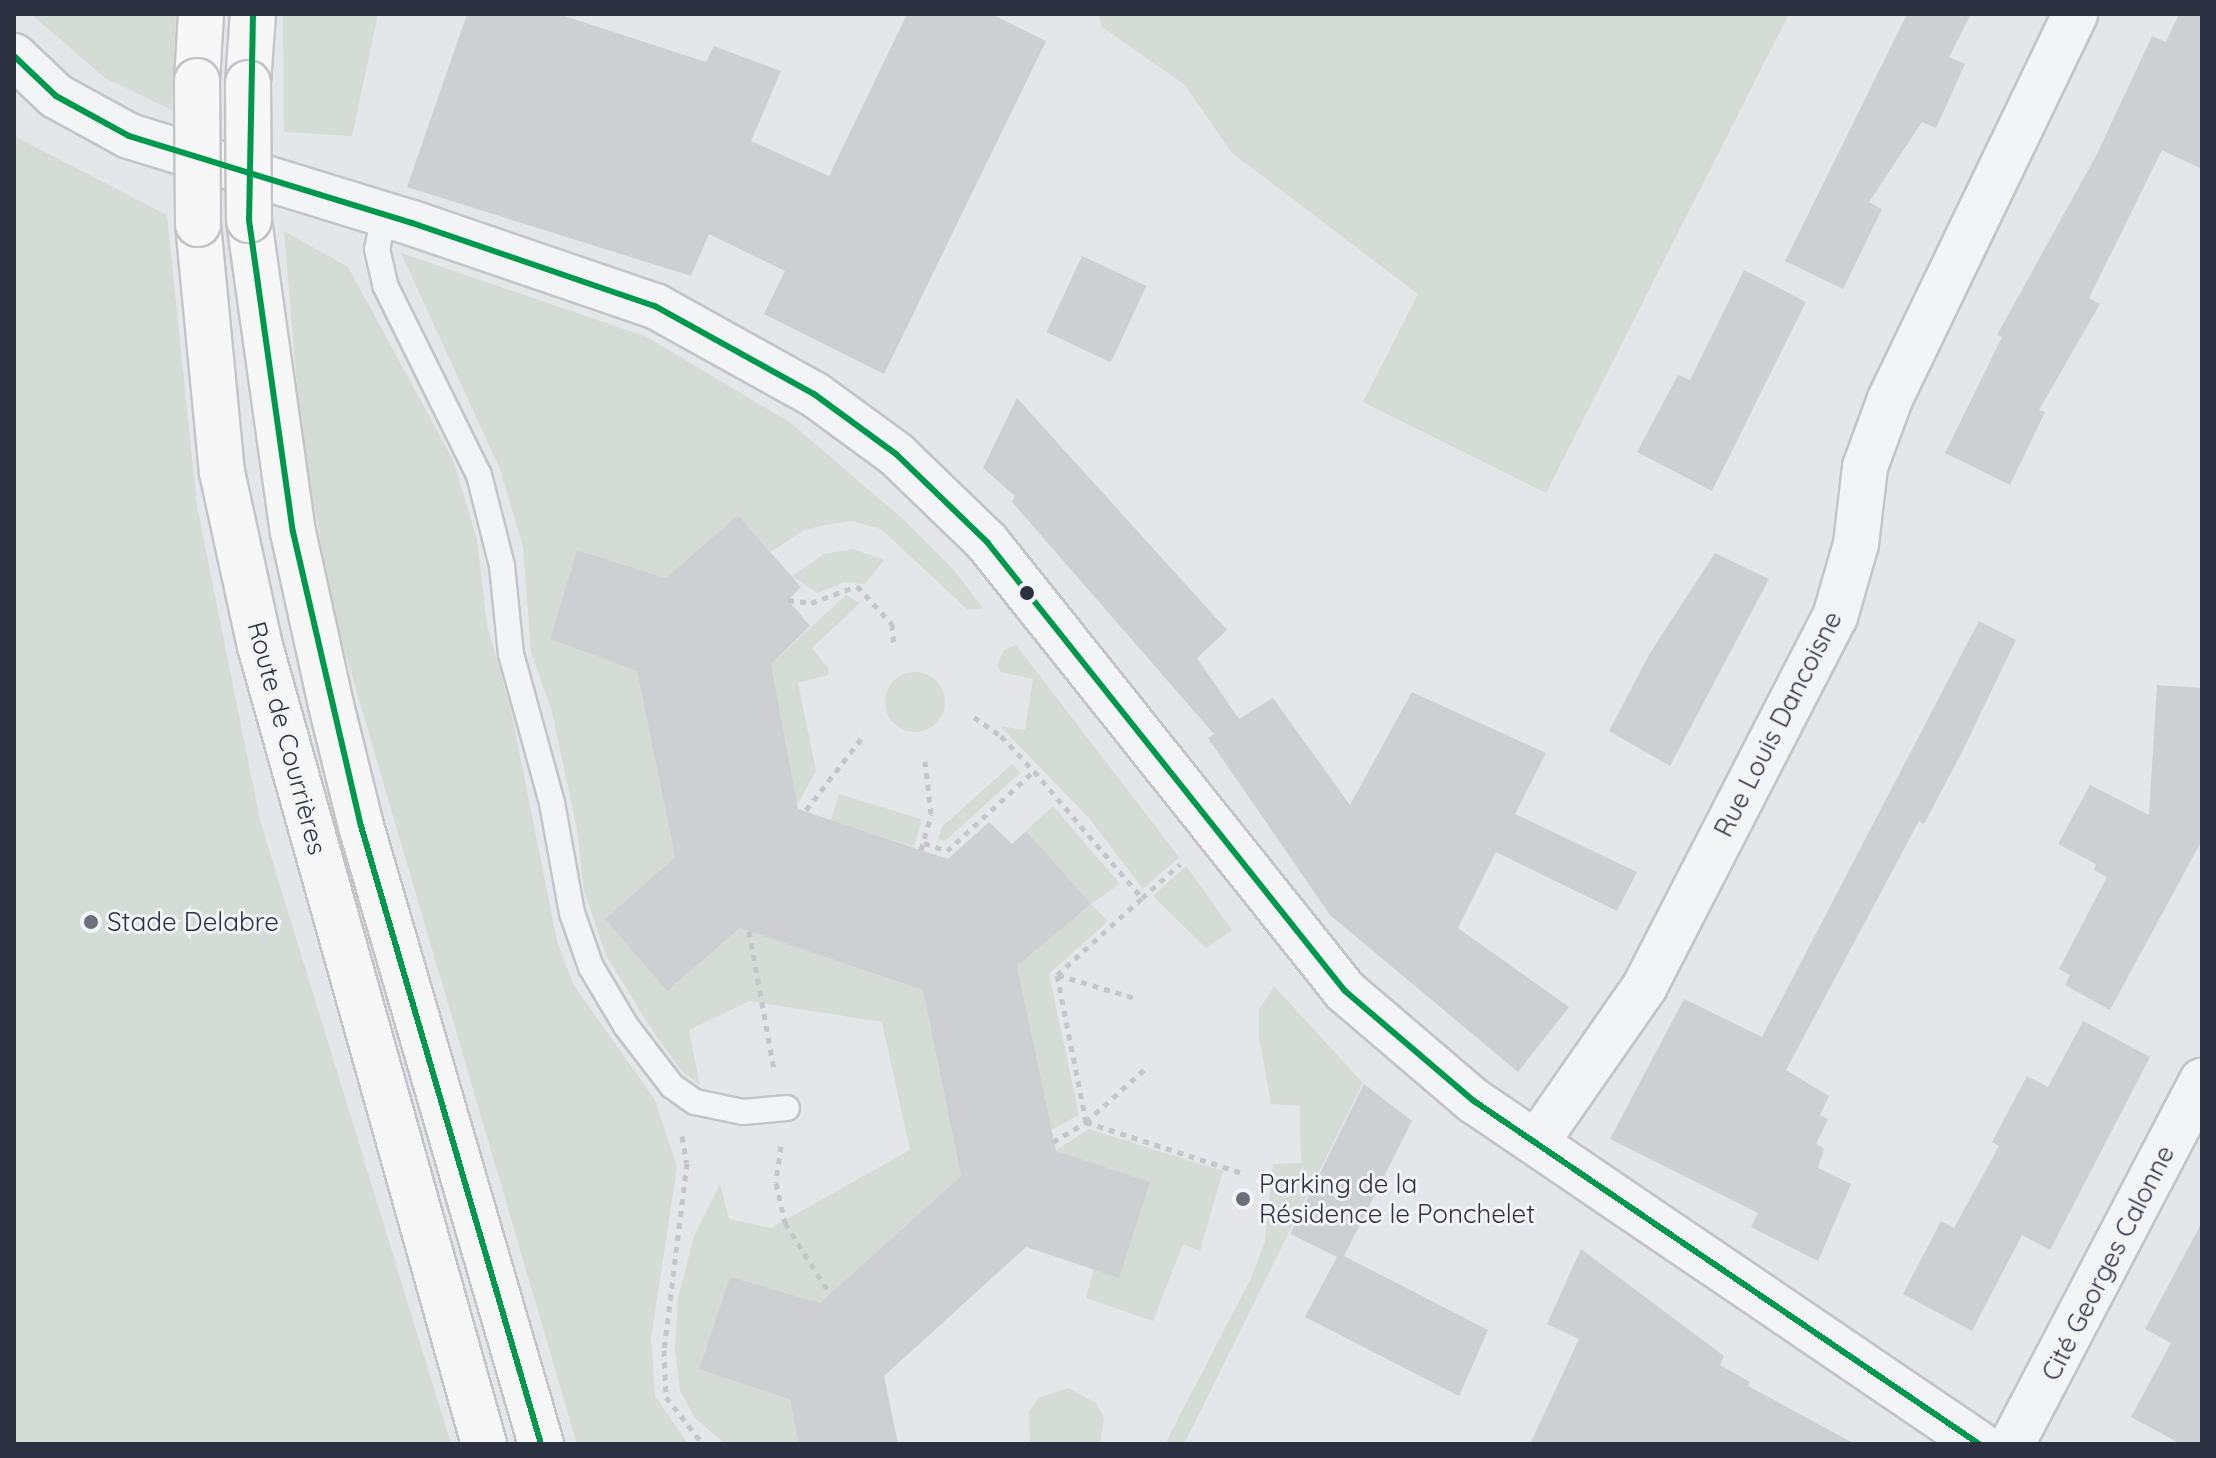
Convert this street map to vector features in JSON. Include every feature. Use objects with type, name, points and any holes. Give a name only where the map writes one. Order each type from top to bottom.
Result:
[{"type":"main road","name":"Route de Courrières","points":[[201,14],[197,81],[198,224],[222,472],[260,646],[484,1444]]},
{"type":"main road","name":"Route de Courrières","points":[[253,14],[248,83],[249,220],[293,532],[335,720],[541,1444]]},
{"type":"street","name":"Rue Louis Dancoisne","points":[[1536,1143],[1645,986],[1835,617],[1856,544],[1865,467],[1890,399],[2075,14]]},
{"type":"street","points":[[14,56],[56,96],[129,136],[384,214],[655,306],[814,394],[884,446],[987,542],[1218,836],[1345,991],[1474,1101],[1979,1444]]},
{"type":"street","name":"Cité Georges Calonne","points":[[2012,1444],[2202,1081]]},
{"type":"lane","points":[[384,214],[377,249],[385,285],[479,475],[502,566],[511,654],[552,803],[572,913],[591,967],[626,1026],[672,1086],[695,1102],[743,1112],[787,1108]]},
{"type":"path","points":[[788,600],[811,603],[857,586],[892,624],[894,646]]},
{"type":"path","points":[[974,717],[1001,736],[1034,771],[1142,898]]},
{"type":"path","points":[[806,810],[865,734]]},
{"type":"path","points":[[925,761],[931,814],[922,847],[947,851],[1034,771]]},
{"type":"path","points":[[1057,975],[1142,898],[1218,836]]},
{"type":"path","points":[[749,931],[768,1054],[787,1108],[776,1183],[785,1223],[830,1294]]},
{"type":"path","points":[[1057,975],[1135,998]]},
{"type":"path","points":[[1057,975],[1086,1122]]},
{"type":"path","points":[[1053,1142],[1086,1122],[1146,1068]]},
{"type":"path","points":[[672,1086],[687,1163],[664,1350],[666,1397],[703,1444]]},
{"type":"path","points":[[1086,1122],[1245,1174]]},
{"type":"shaded area","points":[[31,14],[176,14],[172,110],[105,78]]},
{"type":"shaded area","points":[[283,14],[378,14],[352,136],[284,132]]},
{"type":"shaded area","points":[[1098,14],[1789,14],[1546,493],[1363,402],[1418,294],[1232,153],[1185,85],[1102,27]]},
{"type":"shaded area","points":[[14,136],[167,215],[197,506],[260,820],[451,1444],[14,1444]]},
{"type":"shaded area","points":[[284,231],[348,267],[453,460],[477,539],[487,625],[511,711],[557,941],[573,984],[655,1100],[677,1166],[651,1339],[655,1396],[688,1444],[577,1444],[333,611],[301,432]]},
{"type":"shaded area","points":[[401,253],[647,337],[791,423],[905,521],[953,569],[983,608],[968,610],[881,529],[851,521],[825,525],[804,530],[771,552],[738,515],[666,578],[577,550],[550,639],[637,671],[675,857],[605,919],[667,991],[740,928],[923,990],[961,1176],[820,1303],[730,1278],[699,1368],[790,1382],[801,1444],[725,1444],[694,1417],[680,1390],[675,1350],[678,1298],[694,1236],[720,1184],[729,1219],[771,1228],[910,1150],[882,1022],[749,1001],[689,1030],[700,1086],[679,1068],[650,1027],[606,955],[584,891],[577,829],[552,712],[531,652],[523,547],[500,469]]},
{"type":"shaded area","points":[[853,549],[884,560],[865,584],[845,582],[817,593],[792,576],[824,554]]},
{"type":"shaded area","points":[[846,595],[860,603],[812,648],[829,669],[828,675],[798,683],[816,771],[797,805],[771,664]]},
{"type":"shaded area","points":[[1016,645],[1179,857],[1143,889],[1089,818],[1000,726],[1025,730],[1033,679],[1001,672],[997,665],[1004,650]]},
{"type":"shaded area","points":[[915,672],[927,674],[936,681],[943,690],[943,714],[936,723],[927,730],[915,732],[903,730],[894,723],[887,714],[885,702],[887,690],[894,681],[903,674]]},
{"type":"shaded area","points":[[1012,764],[1020,773],[945,841],[938,839],[942,827]]},
{"type":"shaded area","points":[[839,794],[922,819],[914,846],[831,821]]},
{"type":"shaded area","points":[[1053,806],[1120,884],[1091,904],[1108,921],[1049,974],[1079,1115],[1051,1130],[1017,966],[1090,904],[1026,831]]},
{"type":"shaded area","points":[[1186,866],[1232,930],[1206,948],[1153,896]]},
{"type":"shaded area","points":[[1274,986],[1363,1083],[1184,1444],[1165,1444],[1251,1278],[1265,1241],[1273,1164],[1301,1163],[1300,1106],[1271,1104],[1259,1037],[1259,1010]]},
{"type":"shaded area","points":[[1089,1129],[1223,1171],[1200,1251],[1183,1244],[1153,1321],[1086,1298],[1094,1269],[1119,1277],[1149,1182],[1055,1151]]},
{"type":"shaded area","points":[[1068,1388],[1096,1403],[1104,1418],[1100,1444],[1030,1444],[1029,1412],[1038,1398]]},
{"type":"building","points":[[467,14],[558,14],[706,62],[714,46],[781,71],[751,141],[829,176],[907,14],[991,14],[1046,41],[884,374],[764,314],[785,271],[709,234],[691,276],[407,187]]},
{"type":"building","points":[[1907,14],[1971,14],[1949,57],[1965,64],[1936,128],[1922,122],[1869,202],[1882,209],[1843,289],[1785,261]]},
{"type":"building","points":[[2179,14],[2202,14],[2202,169],[2162,150],[2089,298],[2100,304],[2039,410],[2045,412],[2010,485],[1945,453],[2002,337],[1997,335],[2097,154],[2152,36],[2166,42]]},
{"type":"building","points":[[1082,256],[1146,286],[1111,362],[1047,332]]},
{"type":"building","points":[[1744,270],[1806,302],[1712,491],[1637,452],[1678,375],[1690,380]]},
{"type":"building","points":[[1017,398],[1227,630],[1197,658],[1239,719],[1273,698],[1350,805],[1412,692],[1546,753],[1515,814],[1637,872],[1617,911],[1496,852],[1458,928],[1569,1007],[1518,1072],[1330,915],[1208,738],[1214,734],[1012,502],[1015,496],[983,468]]},
{"type":"building","points":[[738,515],[801,587],[788,600],[810,626],[771,664],[798,809],[948,859],[989,822],[1012,844],[1026,831],[1091,904],[1017,966],[1056,1151],[1150,1182],[1119,1278],[1026,1247],[884,1376],[898,1444],[799,1444],[790,1399],[699,1369],[730,1277],[820,1303],[961,1176],[923,990],[740,928],[667,991],[605,919],[675,857],[637,671],[550,639],[577,550],[666,578]]},
{"type":"building","points":[[1715,553],[1769,579],[1670,766],[1609,731],[1650,653]]},
{"type":"building","points":[[1979,621],[2016,640],[1924,824],[1919,821],[1786,1070],[1829,1096],[1820,1115],[1828,1119],[1816,1144],[1824,1149],[1818,1168],[1851,1184],[1818,1261],[1751,1227],[1758,1213],[1610,1139],[1684,999],[1762,1037]]},
{"type":"building","points":[[2157,685],[2202,688],[2202,840],[2110,1010],[2065,985],[2070,975],[2059,969],[2107,877],[2094,870],[2096,864],[2058,844],[2090,785],[2149,815]]},
{"type":"building","points":[[2083,1021],[2150,1057],[2050,1250],[2022,1235],[1972,1331],[1903,1294],[1941,1221],[1954,1228],[1999,1146],[1992,1142],[2027,1076],[2048,1087]]},
{"type":"building","points":[[1364,1084],[1412,1121],[1344,1256],[1488,1330],[1459,1396],[1305,1317],[1337,1257],[1290,1234]]},
{"type":"building","points":[[2202,1222],[2202,1444],[2181,1444],[2131,1417],[2171,1343],[2145,1329]]},
{"type":"building","points":[[1581,1249],[1724,1356],[1720,1365],[1750,1382],[1748,1386],[1855,1444],[1530,1444],[1579,1339],[1547,1324]]},
{"type":"transit line","points":[[253,14],[249,220],[293,532],[361,826],[541,1444]]},
{"type":"transit line","points":[[14,56],[56,96],[129,136],[412,223],[655,306],[814,394],[896,454],[987,542],[1345,991],[1474,1101],[1979,1444]]},
{"type":"place","name":"Stade Delabre","points":[[91,922]]},
{"type":"place","name":"Parking de la Résidence le Ponchelet","points":[[1243,1199]]}]
